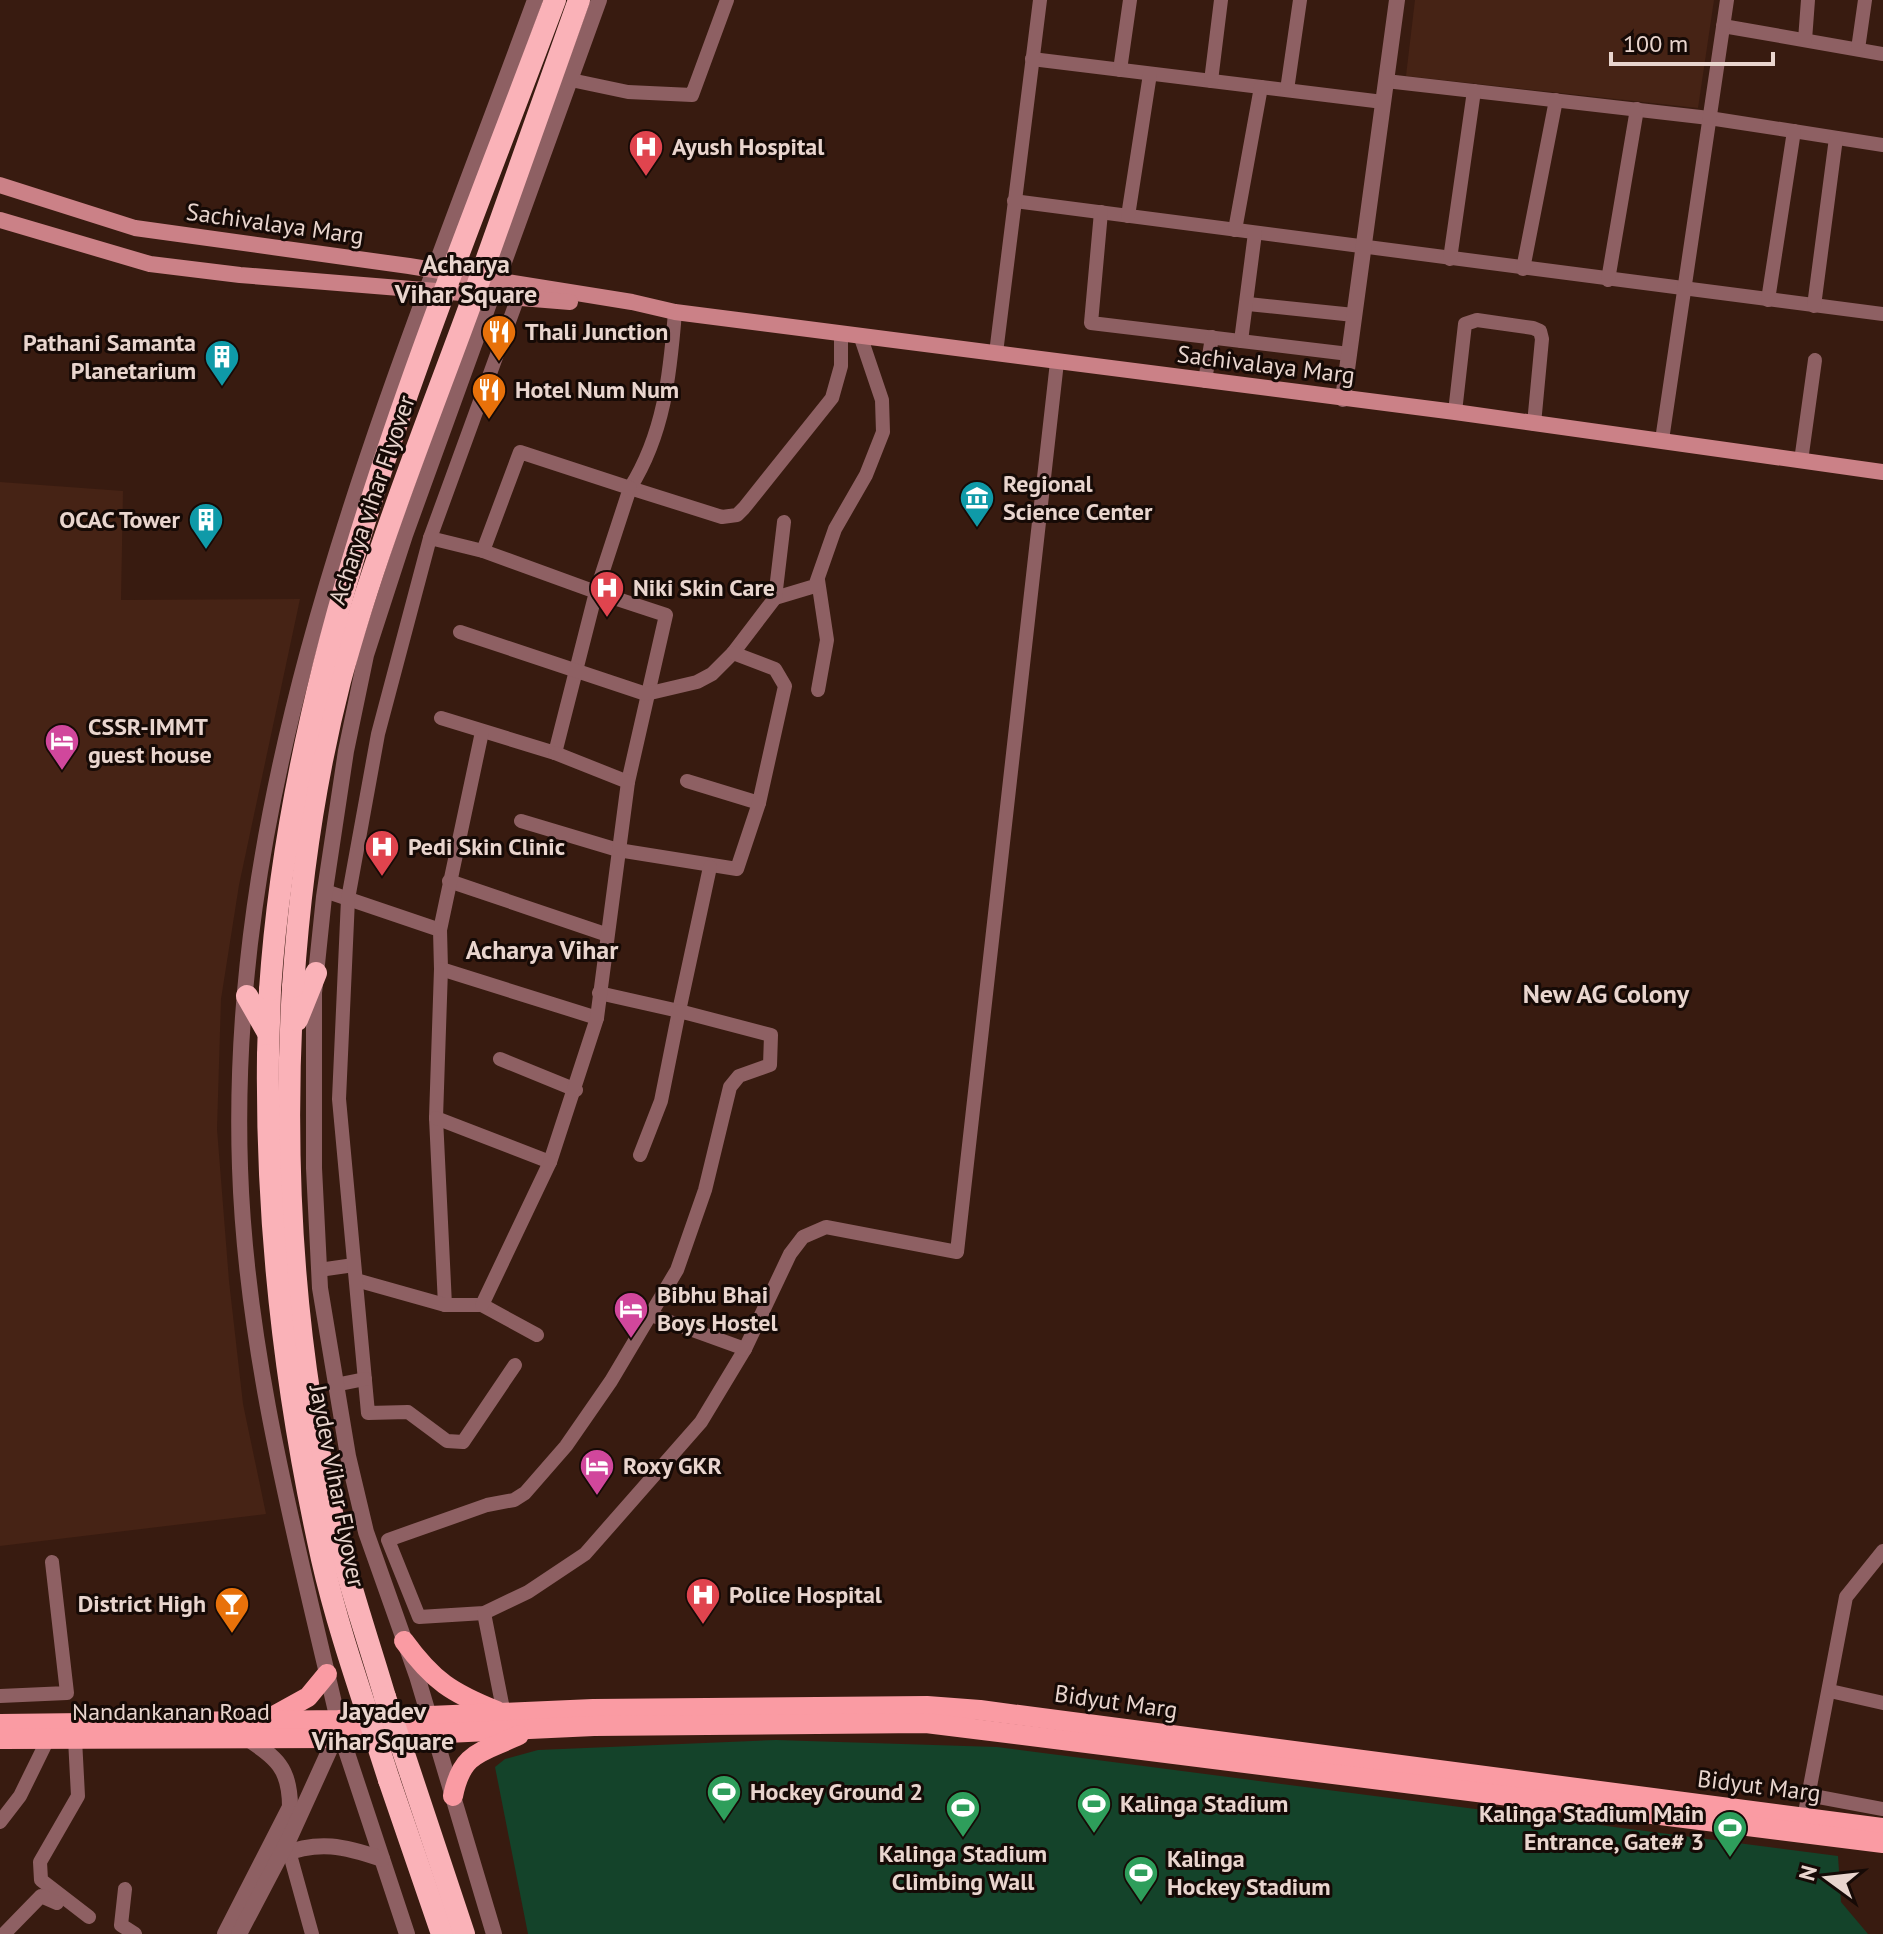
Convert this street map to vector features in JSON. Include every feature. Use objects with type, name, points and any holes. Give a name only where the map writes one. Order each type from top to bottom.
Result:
[{"type":"highway","name":"Acharya vihar Flyover","points":[[279,1044],[270,990],[277,908],[306,729],[336,615],[414,382],[555,0]]},
{"type":"highway","name":"Acharya vihar Flyover","points":[[279,1044],[293,987],[308,837],[341,680],[389,525],[579,0]]},
{"type":"highway","points":[[247,996],[279,1044],[316,973]]},
{"type":"highway","name":"Jaydev Vihar Flyover","points":[[279,1044],[276,1286],[322,1560],[389,1780],[442,1934]]},
{"type":"highway","name":"Jaydev Vihar Flyover","points":[[279,1044],[288,1112],[296,1283],[320,1451],[359,1613],[464,1934]]},
{"type":"main road","name":"Sachivalaya Marg","points":[[0,185],[135,228],[435,270],[518,297],[633,309],[643,307]]},
{"type":"main road","points":[[0,220],[150,264],[240,275],[429,290],[494,287]]},
{"type":"main road","name":"Sachivalaya Marg","points":[[494,287],[632,302],[675,312],[1455,412],[1883,472]]},
{"type":"main road","points":[[404,1641],[422,1666],[449,1691],[504,1714]]},
{"type":"main road","points":[[263,1721],[308,1697],[327,1674]]},
{"type":"main road","name":"Bidyut Marg","points":[[432,1726],[504,1714],[593,1709],[885,1705],[967,1708],[1883,1828]]},
{"type":"main road","name":"Nandankanan Road","points":[[0,1739],[48,1739],[73,1731],[263,1721],[338,1732]]},
{"type":"main road","name":"Bidyut Marg","points":[[338,1732],[432,1726],[530,1729],[885,1722],[953,1725],[1883,1843]]},
{"type":"main road","name":"Nandankanan Road","points":[[0,1724],[73,1731],[245,1737],[338,1732]]},
{"type":"main road","points":[[453,1796],[458,1771],[463,1764],[476,1754],[530,1729]]},
{"type":"street","points":[[407,1934],[338,1732],[255,1331],[240,1166],[247,996],[269,816],[298,688],[366,462],[535,0]]},
{"type":"street","points":[[494,1934],[432,1726],[366,1532],[335,1385],[319,1270],[314,1168],[316,973],[346,751],[366,655],[411,519],[599,0]]},
{"type":"street","points":[[571,80],[628,92],[692,95],[727,0]]},
{"type":"street","points":[[996,353],[1040,0]]},
{"type":"street","points":[[1120,70],[1130,0]]},
{"type":"street","points":[[1211,81],[1221,0]]},
{"type":"street","points":[[1287,90],[1300,0]]},
{"type":"street","points":[[1343,399],[1397,0]]},
{"type":"street","points":[[1662,440],[1727,0]]},
{"type":"street","points":[[1805,40],[1808,0]]},
{"type":"street","points":[[1858,49],[1865,0]]},
{"type":"street","points":[[1723,26],[1883,54]]},
{"type":"street","points":[[1032,59],[1383,102]]},
{"type":"street","points":[[1128,216],[1150,74]]},
{"type":"street","points":[[1386,81],[1709,118],[1883,145]]},
{"type":"street","points":[[1235,230],[1261,87]]},
{"type":"street","points":[[1450,259],[1474,91]]},
{"type":"street","points":[[1523,269],[1556,100]]},
{"type":"street","points":[[1608,280],[1637,109]]},
{"type":"street","points":[[1768,300],[1794,131]]},
{"type":"street","points":[[1814,306],[1836,138]]},
{"type":"street","points":[[1014,201],[1883,314]]},
{"type":"street","points":[[1101,212],[1091,323],[1349,354]]},
{"type":"street","points":[[1241,341],[1255,233]]},
{"type":"street","points":[[446,245],[512,244]]},
{"type":"street","points":[[515,1365],[468,1437],[455,1444],[408,1412],[368,1413],[339,1099],[348,899],[378,734],[432,533],[518,297]]},
{"type":"street","points":[[1248,304],[1354,315]]},
{"type":"street","points":[[555,753],[596,592],[630,488],[652,450],[660,424],[675,312]]},
{"type":"street","points":[[418,318],[464,338],[470,356]]},
{"type":"street","points":[[1455,412],[1465,324],[1477,320],[1533,328],[1540,331],[1542,339],[1534,424]]},
{"type":"street","points":[[483,551],[520,452],[722,517],[737,515],[832,398],[841,366],[841,334]]},
{"type":"street","points":[[818,690],[827,640],[818,580],[835,529],[866,475],[883,432],[882,400],[860,335]]},
{"type":"street","points":[[1205,381],[1212,337]]},
{"type":"street","points":[[1801,461],[1815,360]]},
{"type":"street","points":[[599,993],[766,1032],[773,1041],[773,1059],[766,1068],[739,1076],[730,1087],[692,1232],[677,1270],[575,1433],[525,1493],[514,1500],[487,1505],[388,1540],[419,1617],[484,1613],[528,1592],[585,1554],[701,1422],[745,1349],[790,1254],[810,1231],[826,1227],[957,1252],[1057,362]]},
{"type":"street","points":[[411,519],[432,533],[666,615],[628,782],[605,934],[597,1018],[550,1162],[482,1305]]},
{"type":"street","points":[[460,632],[646,694],[697,682],[712,674],[733,653],[775,598],[784,522]]},
{"type":"street","points":[[775,598],[807,590],[818,580]]},
{"type":"street","points":[[521,821],[618,850],[737,869],[759,803],[785,686],[775,669],[733,653]]},
{"type":"street","points":[[441,718],[555,753],[628,782]]},
{"type":"street","points":[[445,1305],[436,1118],[440,930],[482,732]]},
{"type":"street","points":[[687,781],[759,803]]},
{"type":"street","points":[[640,1155],[661,1101],[710,867]]},
{"type":"street","points":[[449,881],[605,934]]},
{"type":"street","points":[[325,891],[440,930]]},
{"type":"street","points":[[441,969],[597,1018]]},
{"type":"street","points":[[500,1059],[576,1090]]},
{"type":"street","points":[[436,1118],[550,1162]]},
{"type":"street","points":[[319,1270],[355,1273],[445,1305],[482,1305],[537,1335]]},
{"type":"street","points":[[651,1315],[745,1349]]},
{"type":"street","points":[[335,1385],[365,1379]]},
{"type":"street","points":[[1804,1818],[1846,1597],[1883,1551]]},
{"type":"street","points":[[52,1562],[78,1796],[40,1862],[41,1880],[89,1917]]},
{"type":"street","points":[[484,1613],[504,1714]]},
{"type":"street","points":[[1830,1691],[1883,1703]]},
{"type":"street","points":[[0,1696],[67,1693]]},
{"type":"street","points":[[239,1934],[285,1853],[338,1732]]},
{"type":"street","points":[[225,1934],[290,1807],[290,1786],[284,1770],[275,1757],[245,1737]]},
{"type":"street","points":[[0,1822],[20,1796],[48,1739]]},
{"type":"street","points":[[1808,1795],[1883,1809]]},
{"type":"street","points":[[285,1853],[329,1843],[382,1859]]},
{"type":"street","points":[[285,1853],[312,1934]]},
{"type":"street","points":[[125,1889],[121,1925],[135,1934]]},
{"type":"street","points":[[4,1934],[41,1896],[53,1899],[69,1913]]},
{"type":"shaded area","points":[[1415,0],[1714,0],[1698,108],[1406,76]]},
{"type":"shaded area","points":[[0,482],[123,491],[121,600],[300,599],[239,885],[221,999],[217,1129],[229,1281],[243,1404],[266,1514],[0,1546]]},
{"type":"green space","name":"Kalinga Stadium","points":[[776,1740],[997,1747],[1838,1856],[1841,1902],[1868,1934],[528,1934],[495,1767],[505,1759],[538,1750]]},
{"type":"place","name":"Ayush Hospital","points":[[646,178]]},
{"type":"place","name":"Thali Junction","points":[[499,363]]},
{"type":"place","name":"Pathani Samanta Planetarium","points":[[222,388]]},
{"type":"place","name":"Hotel Num Num","points":[[489,421]]},
{"type":"place","name":"Regional Science Center","points":[[977,529]]},
{"type":"place","name":"OCAC Tower","points":[[206,551]]},
{"type":"place","name":"Niki Skin Care","points":[[607,619]]},
{"type":"place","name":"CSSR-IMMT guest house","points":[[62,772]]},
{"type":"place","name":"Pedi Skin Clinic","points":[[382,878]]},
{"type":"place","name":"Bibhu Bhai Boys Hostel","points":[[631,1340]]},
{"type":"place","name":"Roxy GKR","points":[[597,1497]]},
{"type":"place","name":"Police Hospital","points":[[703,1626]]},
{"type":"place","name":"District High","points":[[232,1635]]},
{"type":"place","name":"Hockey Ground 2","points":[[724,1823]]},
{"type":"place","name":"Kalinga Stadium","points":[[1094,1835]]},
{"type":"place","name":"Kalinga Stadium Climbing Wall","points":[[963,1839]]},
{"type":"place","name":"Kalinga Stadium Main Entrance, Gate# 3","points":[[1730,1859]]},
{"type":"place","name":"Kalinga Hockey Stadium","points":[[1141,1904]]},
{"type":"district","name":"Acharya Vihar Square","points":[[466,279]]},
{"type":"district","name":"Acharya Vihar","points":[[542,950]]},
{"type":"district","name":"New AG Colony","points":[[1606,994]]},
{"type":"district","name":"Jayadev Vihar Square","points":[[383,1726]]}]
